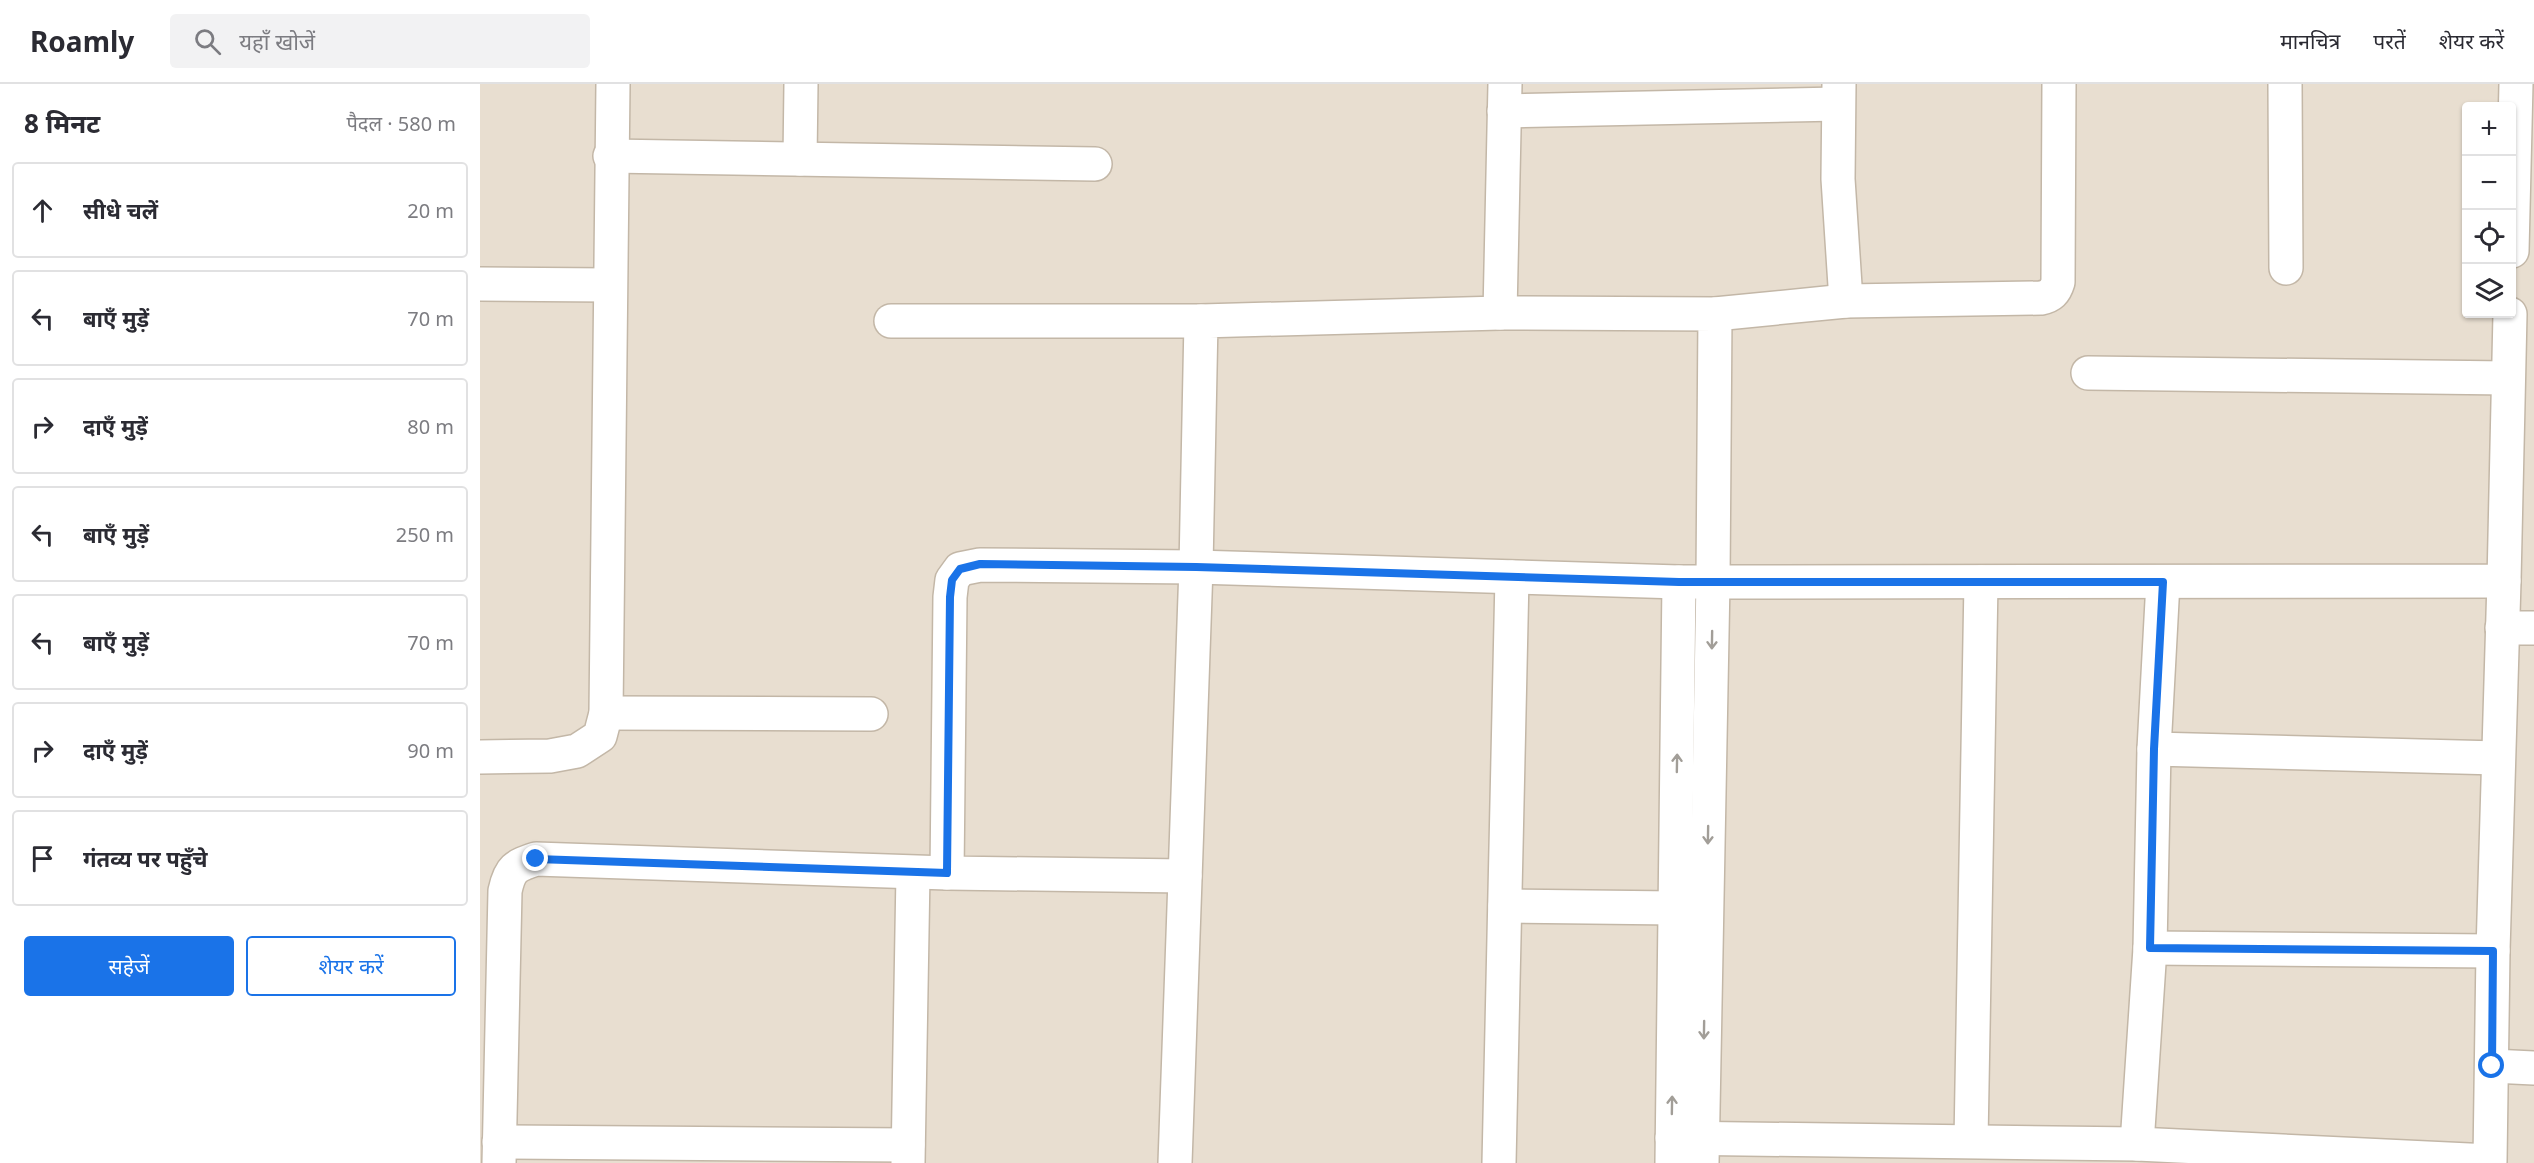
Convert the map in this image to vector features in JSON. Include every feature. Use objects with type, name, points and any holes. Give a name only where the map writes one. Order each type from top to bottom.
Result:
[{"type":"street","points":[[480,757],[550,756],[577,751],[600,736],[606,713],[610,156],[613,84]]},
{"type":"street","points":[[800,159],[801,84]]},
{"type":"street","points":[[891,321],[1202,321],[1500,313],[1715,314],[1846,301],[2041,298],[2050,296],[2056,290],[2058,282],[2059,84]]},
{"type":"street","points":[[2286,84],[2286,268]]},
{"type":"street","points":[[1500,313],[1505,98],[1839,94],[1838,179],[1846,301]]},
{"type":"street","points":[[2514,210],[2521,104]]},
{"type":"street","points":[[610,156],[1095,165]]},
{"type":"street","points":[[480,284],[609,285]]},
{"type":"street","points":[[1715,314],[1713,581],[1691,907],[1687,1151],[1971,1142],[2016,1152],[2137,1144],[2490,1162],[2499,758],[2518,628],[2504,581],[2521,420],[2508,378],[2510,318]]},
{"type":"street","points":[[1175,1163],[1196,567],[1202,321]]},
{"type":"street","points":[[2088,373],[2508,378]]},
{"type":"street","points":[[947,873],[950,597],[952,580],[960,569],[980,564],[1196,567],[1679,582],[2504,581]]},
{"type":"street","points":[[1499,1163],[1512,577]]},
{"type":"street","points":[[1679,582],[1691,907]]},
{"type":"street","points":[[1971,1142],[1981,582]]},
{"type":"street","points":[[2137,1144],[2150,948],[2154,749],[2163,582]]},
{"type":"street","points":[[606,713],[871,714]]},
{"type":"street","points":[[2154,749],[2499,758]]},
{"type":"street","points":[[913,873],[908,1154],[499,1153],[505,891],[508,875],[518,865],[536,859],[913,873],[1185,876]]},
{"type":"street","points":[[1505,906],[1691,907]]},
{"type":"street","points":[[2150,948],[2493,951]]},
{"type":"street","points":[[2492,1066],[2534,1068]]},
{"type":"shaded area","points":[[480,84],[2534,84],[2534,1163],[480,1163]]},
{"type":"route","points":[[536,859],[947,873],[950,597],[952,580],[960,569],[980,564],[1196,567],[1679,582],[2163,582],[2154,749],[2150,948],[2493,951],[2492,1066]]}]
